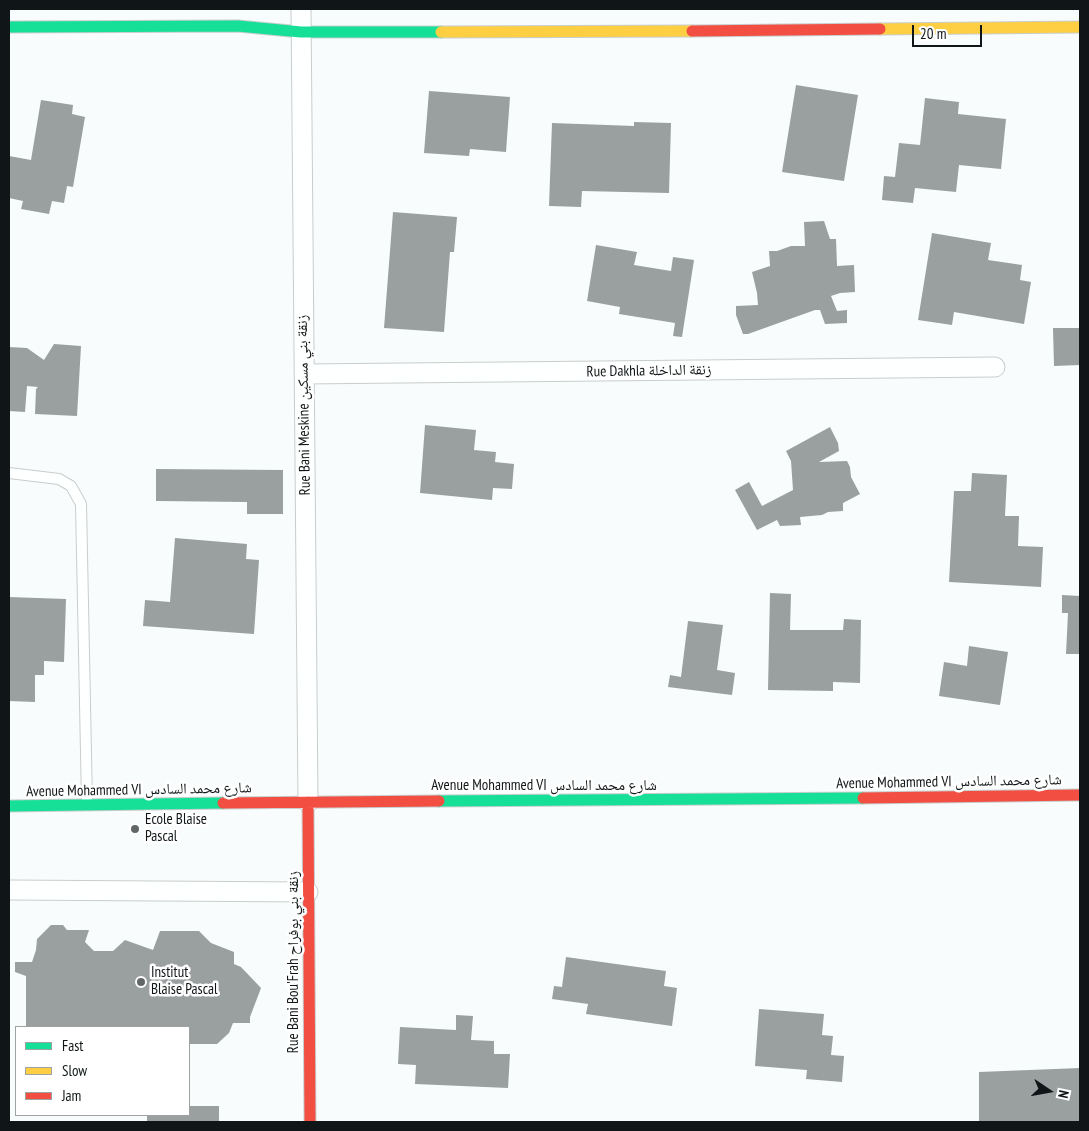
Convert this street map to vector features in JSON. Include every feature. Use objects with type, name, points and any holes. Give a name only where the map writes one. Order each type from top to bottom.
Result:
[{"type":"street","name":"Rue Bani Meskine زنقة بني مسكين","points":[[301,9],[308,802]]},
{"type":"street","points":[[9,27],[238,26],[301,32],[631,32],[1080,27]]},
{"type":"street","name":"Rue Dakhla زنقة الداخلة","points":[[304,374],[995,367]]},
{"type":"street","name":"Avenue Mohammed VI شارع محمد السادس","points":[[9,806],[1080,795]]},
{"type":"street","name":"Rue Bani Bou'Frah زنقة بني بوفراح","points":[[308,802],[310,1122]]},
{"type":"street","points":[[9,890],[308,892]]},
{"type":"lane","points":[[9,473],[59,479],[71,486],[81,504],[87,806]]},
{"type":"building","points":[[796,85],[858,95],[844,181],[782,172]]},
{"type":"building","points":[[429,91],[510,97],[506,152],[470,149],[469,156],[424,153]]},
{"type":"building","points":[[925,98],[959,102],[958,114],[1006,119],[1001,169],[959,165],[956,192],[915,188],[913,203],[882,200],[884,176],[895,177],[899,143],[920,145]]},
{"type":"building","points":[[41,100],[73,105],[72,114],[85,117],[73,187],[67,186],[64,203],[52,201],[49,214],[21,209],[23,201],[9,198],[9,156],[31,160]]},
{"type":"building","points":[[634,122],[671,123],[669,193],[582,191],[581,207],[549,206],[552,123],[634,126]]},
{"type":"building","points":[[393,212],[457,217],[454,252],[450,252],[444,332],[384,328]]},
{"type":"building","points":[[824,221],[830,239],[836,239],[837,266],[854,265],[855,292],[831,296],[837,311],[847,310],[847,323],[825,324],[820,310],[815,310],[748,334],[743,334],[736,315],[736,306],[758,305],[752,272],[770,266],[769,251],[777,251],[791,246],[805,246],[804,222]]},
{"type":"building","points":[[932,233],[991,243],[988,260],[1022,265],[1020,280],[1031,282],[1024,324],[954,312],[952,325],[918,320]]},
{"type":"building","points":[[596,245],[637,252],[634,265],[671,271],[673,257],[694,260],[682,337],[673,336],[675,323],[619,314],[620,307],[587,301]]},
{"type":"building","points":[[1053,328],[1080,328],[1080,365],[1054,366]]},
{"type":"building","points":[[54,344],[81,346],[77,416],[35,414],[36,389],[38,387],[27,386],[25,412],[9,411],[9,347],[27,348],[44,360]]},
{"type":"building","points":[[425,425],[476,430],[474,450],[496,452],[495,462],[514,464],[512,489],[493,488],[492,500],[420,493]]},
{"type":"building","points":[[830,427],[838,443],[839,451],[819,462],[847,461],[851,477],[860,494],[843,503],[843,511],[800,517],[801,525],[780,526],[777,520],[757,530],[735,490],[749,482],[762,506],[793,490],[791,461],[786,451]]},
{"type":"building","points":[[156,469],[283,470],[283,514],[247,514],[247,502],[156,501]]},
{"type":"building","points":[[972,473],[1007,475],[1005,516],[1019,516],[1018,546],[1043,547],[1041,587],[949,582],[954,491],[971,491]]},
{"type":"building","points":[[175,538],[247,544],[246,559],[259,560],[254,634],[143,626],[145,600],[170,602]]},
{"type":"building","points":[[770,593],[791,594],[790,630],[843,630],[844,619],[861,620],[860,683],[833,682],[833,691],[768,690]]},
{"type":"building","points":[[1062,595],[1080,596],[1080,654],[1066,654],[1068,613],[1062,613]]},
{"type":"building","points":[[9,597],[66,599],[64,662],[44,661],[44,675],[35,675],[35,702],[9,701]]},
{"type":"building","points":[[688,621],[723,625],[717,670],[735,673],[732,695],[668,687],[670,675],[681,677]]},
{"type":"building","points":[[969,646],[1008,652],[1000,705],[939,696],[944,662],[967,666]]},
{"type":"building","name":"Institut Blaise Pascal","points":[[51,925],[63,925],[67,930],[89,930],[85,942],[94,951],[113,951],[125,940],[153,950],[160,931],[199,931],[211,943],[234,952],[234,964],[241,967],[261,988],[250,1017],[250,1023],[233,1023],[229,1033],[217,1044],[190,1044],[190,1026],[26,1026],[26,976],[15,972],[15,962],[32,962],[37,939]]},
{"type":"building","points":[[566,957],[666,971],[664,986],[677,988],[672,1026],[586,1014],[588,1004],[552,999],[554,986],[562,987]]},
{"type":"building","points":[[759,1009],[824,1014],[822,1035],[833,1036],[831,1055],[844,1056],[842,1082],[806,1079],[807,1070],[755,1066]]},
{"type":"building","points":[[456,1015],[473,1016],[471,1040],[494,1041],[494,1054],[510,1054],[508,1088],[415,1084],[416,1065],[398,1064],[400,1027],[456,1030]]},
{"type":"building","points":[[1080,1068],[1080,1122],[979,1122],[979,1072]]},
{"type":"building","points":[[190,1106],[219,1106],[219,1122],[147,1122],[147,1116],[190,1116]]},
{"type":"traffic: fast","points":[[9,27],[238,26],[301,32],[441,32]]},
{"type":"traffic: fast","points":[[439,801],[863,798]]},
{"type":"traffic: fast","points":[[9,806],[223,803]]},
{"type":"traffic: slow","points":[[880,29],[1080,27]]},
{"type":"traffic: slow","points":[[441,32],[692,31]]},
{"type":"traffic: jam","points":[[692,31],[880,29]]},
{"type":"traffic: jam","points":[[863,798],[1080,795]]},
{"type":"traffic: jam","points":[[223,803],[439,801]]},
{"type":"traffic: jam","points":[[308,802],[310,1122]]},
{"type":"place","name":"Ecole Blaise Pascal","points":[[135,829]]},
{"type":"place","name":"Institut Blaise Pascal","points":[[141,982]]}]
